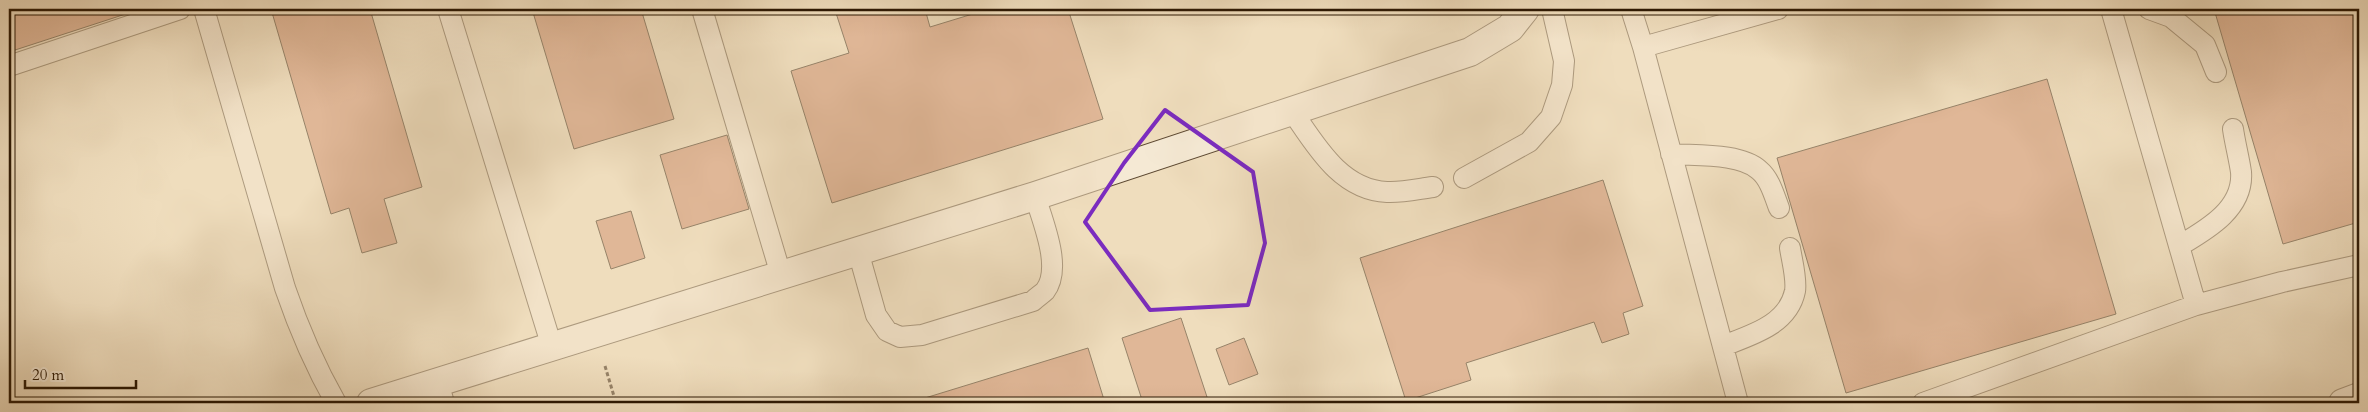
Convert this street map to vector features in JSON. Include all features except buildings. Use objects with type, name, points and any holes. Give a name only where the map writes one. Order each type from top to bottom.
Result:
[{"type":"street","points":[[371,403],[441,393],[552,347],[1035,196],[1470,52],[1510,28],[1525,9]]},
{"type":"street","points":[[2343,403],[2359,397]]},
{"type":"lane","points":[[9,66],[180,9]]},
{"type":"lane","points":[[204,9],[285,288],[312,357],[336,403]]},
{"type":"lane","points":[[448,9],[552,347]]},
{"type":"lane","points":[[702,9],[781,275]]},
{"type":"lane","points":[[1464,178],[1529,142],[1551,116],[1562,85],[1564,62],[1552,9]]},
{"type":"lane","points":[[1631,9],[1643,47],[1738,403]]},
{"type":"lane","points":[[1643,47],[1778,9]]},
{"type":"lane","points":[[2111,9],[2196,305]]},
{"type":"lane","points":[[2149,9],[2171,17],[2205,45],[2216,72]]},
{"type":"lane","points":[[1292,111],[1330,165],[1358,184],[1386,192],[1433,187]]},
{"type":"lane","points":[[2179,246],[2211,227],[2226,212],[2238,192],[2241,174],[2233,130]]},
{"type":"lane","points":[[1672,154],[1741,159],[1759,170],[1767,180],[1779,208]]},
{"type":"lane","points":[[858,251],[876,315],[887,331],[900,337],[922,335],[1033,301],[1046,290],[1052,274],[1052,254],[1035,196]]},
{"type":"lane","points":[[1723,346],[1762,330],[1779,319],[1790,305],[1795,290],[1790,248]]},
{"type":"lane","points":[[1923,403],[2196,305],[2273,284],[2359,265]]},
{"type":"path","points":[[595,333],[616,403]]},
{"type":"highlighted area","points":[[1165,110],[1253,172],[1265,243],[1248,305],[1150,310],[1085,222],[1124,163]]}]
